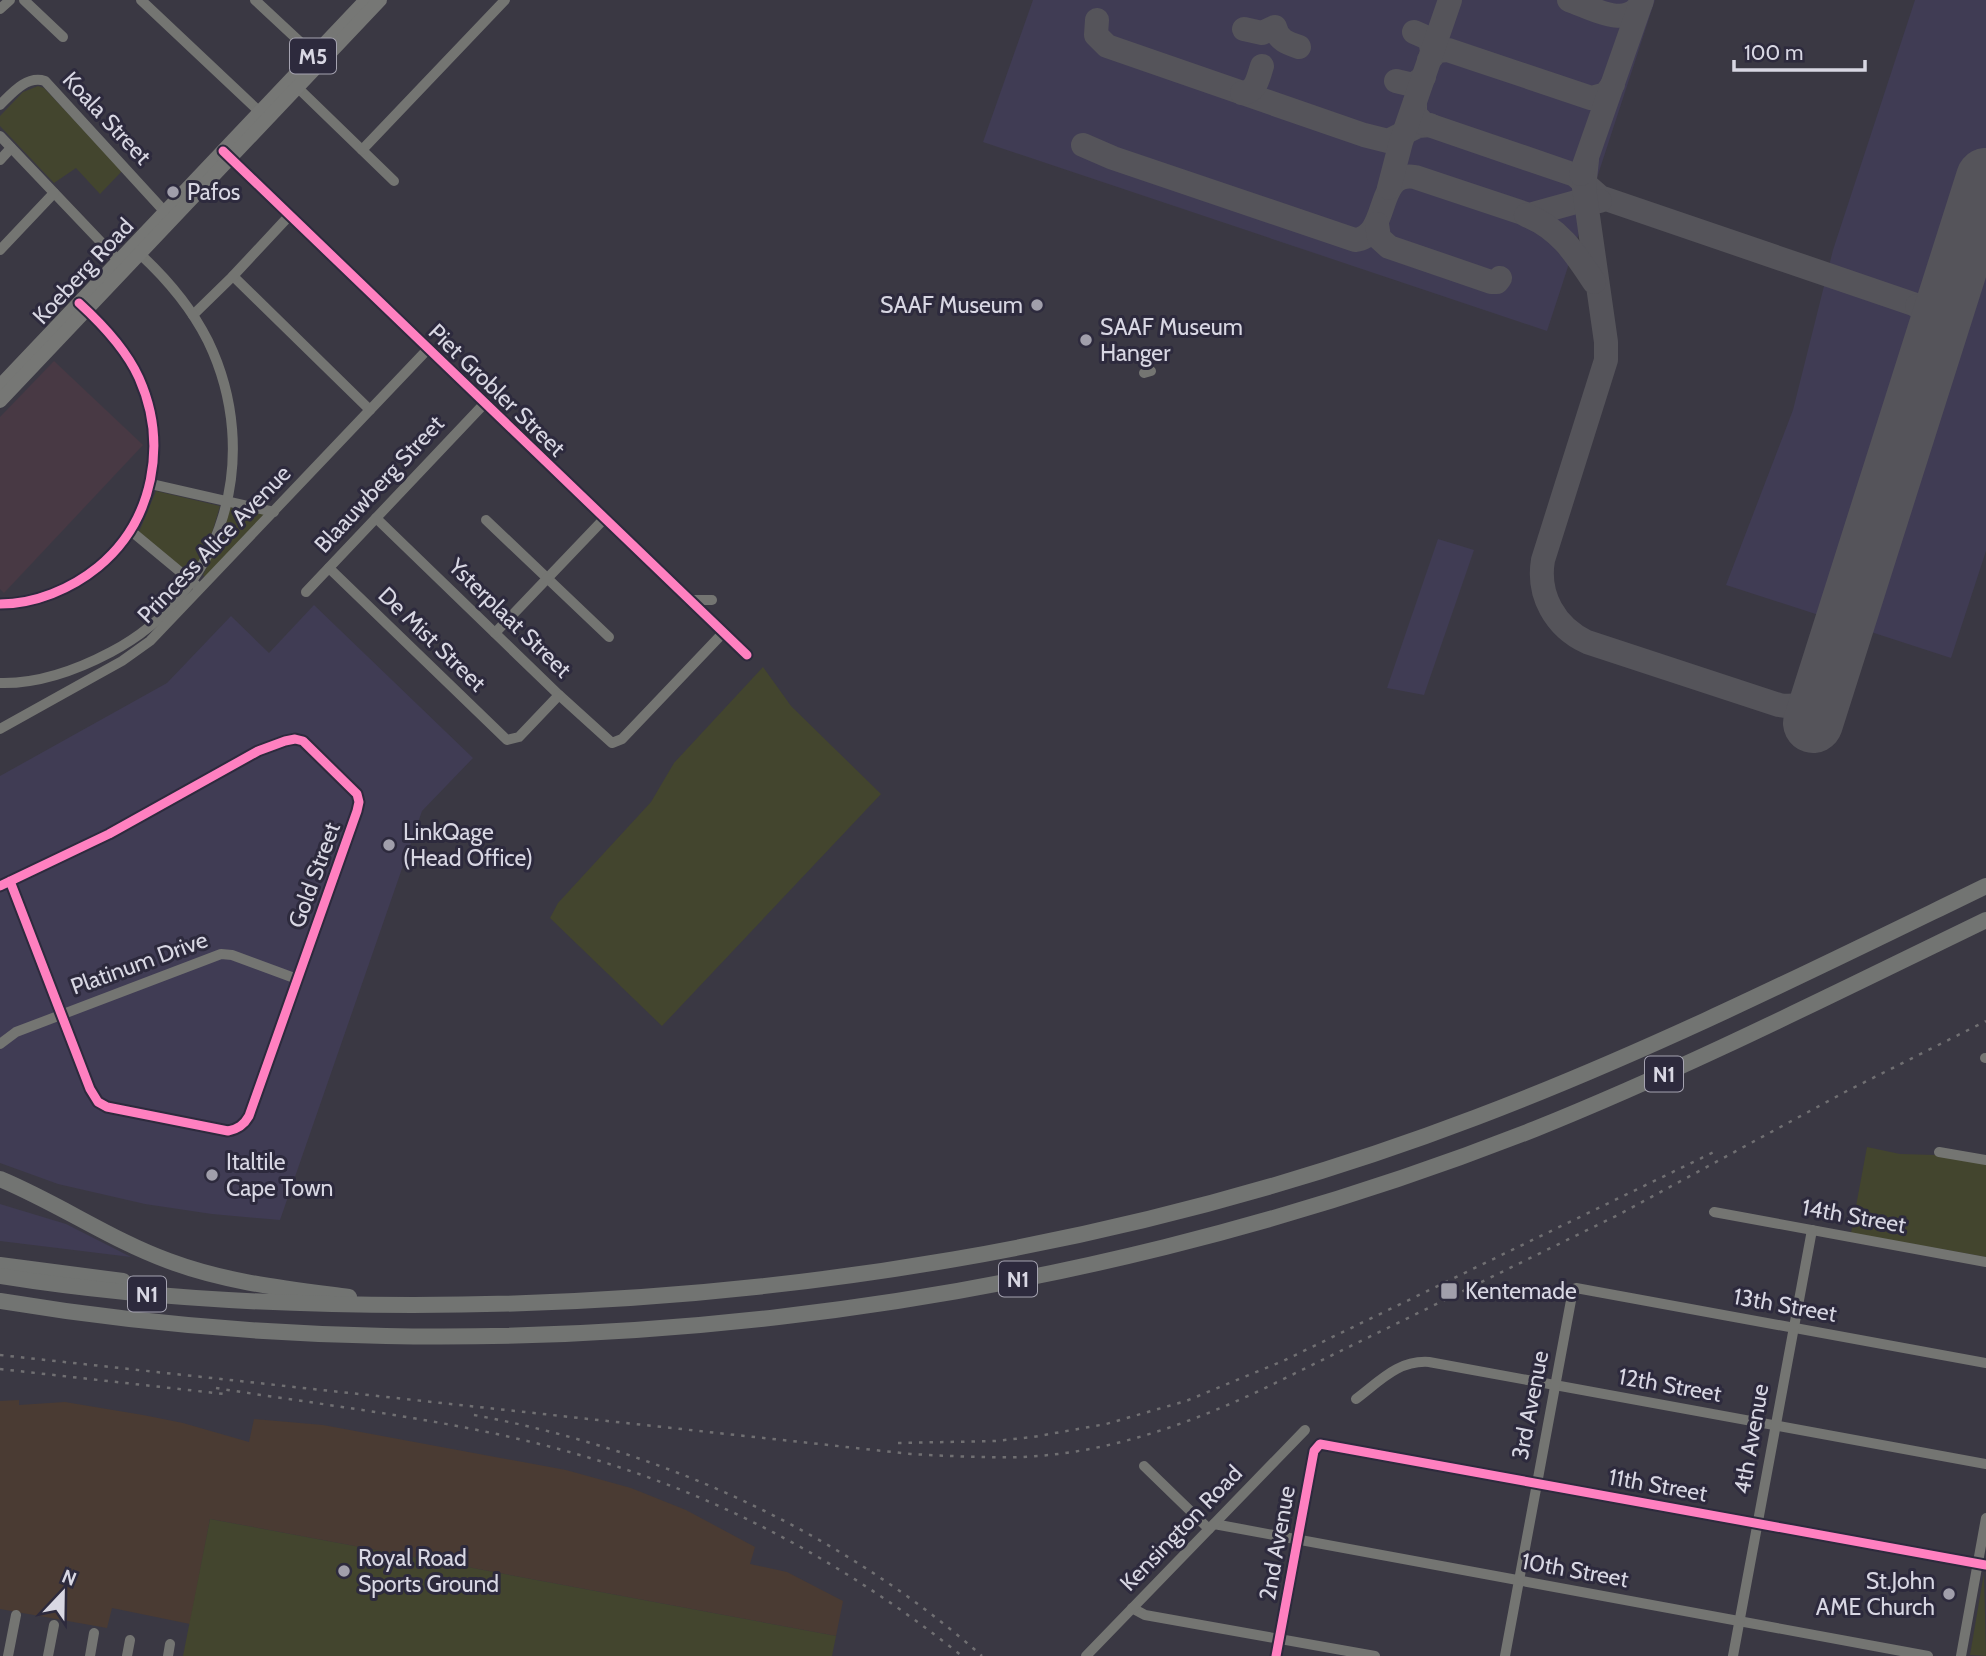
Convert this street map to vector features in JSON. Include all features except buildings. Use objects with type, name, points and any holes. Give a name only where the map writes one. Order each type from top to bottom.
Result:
[{"type":"highway","name":"N1","points":[[0,1276],[134,1293],[295,1305],[501,1305],[705,1293],[827,1279],[956,1259],[1149,1219],[1332,1167],[1474,1119],[1605,1066],[1986,884]]},
{"type":"highway","name":"N1","points":[[0,1301],[125,1320],[245,1330],[350,1335],[468,1336],[699,1325],[857,1307],[1014,1280],[1170,1245],[1323,1203],[1533,1129],[1730,1044],[1986,920]]},
{"type":"highway","points":[[0,1179],[48,1200],[140,1249],[205,1273],[241,1283],[414,1305]]},
{"type":"highway","points":[[0,1265],[129,1282],[232,1291],[295,1305]]},
{"type":"highway","points":[[0,1310],[55,1310]]},
{"type":"main road","name":"Koeberg Road","points":[[263,115],[298,87],[372,1]]},
{"type":"main road","name":"Koeberg Road","points":[[0,386],[140,254],[314,55],[372,1]]},
{"type":"main road","name":"Koeberg Road","points":[[0,401],[119,261],[165,212],[226,155]]},
{"type":"street","points":[[0,9],[10,0]]},
{"type":"street","points":[[24,0],[63,37]]},
{"type":"street","points":[[141,0],[263,115]]},
{"type":"street","points":[[255,0],[314,55]]},
{"type":"street","points":[[362,150],[505,0]]},
{"type":"street","name":"Koala Street","points":[[10,94],[32,80],[45,81],[165,212]]},
{"type":"street","points":[[0,85],[10,94],[0,105]]},
{"type":"street","points":[[298,87],[394,181]]},
{"type":"street","points":[[0,136],[119,261]]},
{"type":"street","points":[[0,160],[11,148]]},
{"type":"street","name":"Piet Grobler Street","points":[[226,155],[747,655]]},
{"type":"street","points":[[0,250],[54,193]]},
{"type":"street","points":[[193,315],[289,216]]},
{"type":"street","points":[[0,683],[47,678],[84,665],[141,634],[196,586],[215,543],[228,501],[233,460],[229,405],[217,362],[193,315],[172,286],[140,254]]},
{"type":"street","points":[[233,276],[370,410]]},
{"type":"street","points":[[0,604],[21,603],[49,595],[81,580],[109,558],[131,531],[151,484],[154,442],[143,390],[132,365],[119,346],[83,306]]},
{"type":"street","name":"Princess Alice Avenue","points":[[0,729],[150,641],[196,586],[274,512],[427,350]]},
{"type":"street","name":"Blaauwberg Street","points":[[306,592],[484,404]]},
{"type":"street","points":[[151,484],[274,512]]},
{"type":"street","name":"Ysterplaat Street","points":[[376,518],[607,740],[617,743],[723,633]]},
{"type":"street","points":[[495,633],[604,519]]},
{"type":"street","points":[[486,520],[609,637]]},
{"type":"street","points":[[131,531],[196,586]]},
{"type":"street","name":"De Mist Street","points":[[328,568],[507,740],[519,737],[559,695]]},
{"type":"street","points":[[688,600],[712,600]]},
{"type":"street","points":[[84,665],[91,678]]},
{"type":"street","name":"Gold Street","points":[[5,884],[109,834],[250,754],[285,741],[303,741],[352,788],[359,803],[249,1116],[246,1122],[235,1130],[228,1131],[107,1107],[98,1102],[90,1089],[61,1013]]},
{"type":"street","points":[[5,884],[61,1013]]},
{"type":"street","name":"Platinum Drive","points":[[0,1044],[16,1032],[61,1013],[221,954],[232,955],[297,979]]},
{"type":"street","points":[[1939,1152],[1986,1160]]},
{"type":"street","name":"14th Street","points":[[1714,1212],[1986,1262]]},
{"type":"street","name":"4th Avenue","points":[[1733,1656],[1812,1230]]},
{"type":"street","name":"13th Street","points":[[1576,1288],[1986,1363]]},
{"type":"street","name":"3rd Avenue","points":[[1505,1656],[1572,1295],[1576,1288]]},
{"type":"street","name":"12th Street","points":[[1356,1399],[1402,1365],[1414,1361],[1429,1362],[1986,1464]]},
{"type":"street","name":"Kensington Road","points":[[1086,1656],[1306,1430]]},
{"type":"street","name":"11th Street","points":[[1323,1444],[1982,1564]]},
{"type":"street","name":"2nd Avenue","points":[[1276,1656],[1314,1451],[1317,1445],[1323,1444]]},
{"type":"street","points":[[1144,1466],[1212,1526]]},
{"type":"street","points":[[1961,1656],[1982,1564],[1986,1518]]},
{"type":"street","name":"10th Street","points":[[1212,1526],[1928,1656]]},
{"type":"street","points":[[1132,1608],[1145,1615],[1375,1656]]},
{"type":"street","points":[[8,1656],[16,1615]]},
{"type":"street","points":[[48,1656],[54,1625]]},
{"type":"street","points":[[90,1656],[94,1633]]},
{"type":"street","points":[[127,1656],[130,1640]]},
{"type":"street","points":[[167,1656],[170,1644]]},
{"type":"shaded area","points":[[1033,0],[1655,0],[1547,331],[983,142]]},
{"type":"shaded area","points":[[1915,0],[1986,0],[1986,551],[1951,658],[1726,585],[1793,410],[1833,250]]},
{"type":"shaded area","points":[[54,361],[143,445],[4,593],[0,589],[0,417]]},
{"type":"shaded area","points":[[1438,539],[1474,550],[1424,695],[1387,688]]},
{"type":"shaded area","points":[[314,605],[473,758],[422,811],[280,1220],[145,1204],[58,1184],[0,1163],[0,776],[167,683],[231,616],[269,653]]},
{"type":"shaded area","points":[[0,1204],[66,1224],[131,1257],[0,1241]]},
{"type":"shaded area","points":[[19,1400],[19,1405],[65,1402],[143,1415],[183,1423],[249,1442],[254,1419],[323,1425],[566,1470],[631,1488],[686,1510],[755,1547],[750,1564],[787,1572],[843,1601],[836,1636],[210,1519],[190,1624],[112,1608],[107,1628],[0,1609],[0,1401]]},
{"type":"green space","points":[[38,86],[44,88],[122,171],[100,194],[76,168],[54,183],[0,126],[0,116],[23,92]]},
{"type":"green space","points":[[156,491],[220,506],[209,543],[191,575],[139,532]]},
{"type":"green space","points":[[230,507],[265,514],[205,577],[203,575],[220,541]]},
{"type":"green space","points":[[763,667],[791,706],[881,794],[662,1026],[550,918],[558,903],[651,802],[674,763]]},
{"type":"green space","points":[[1867,1147],[1900,1154],[1935,1155],[1986,1164],[1986,1257],[1851,1233]]},
{"type":"green space","name":"Royal Road Sports Ground","points":[[210,1519],[836,1636],[832,1656],[183,1656]]},
{"type":"green space","points":[[1984,1573],[1986,1656],[1970,1655]]},
{"type":"taxiway","points":[[1389,188],[1401,142],[1450,0]]},
{"type":"taxiway","points":[[1569,0],[1618,16],[1635,11],[1641,3]]},
{"type":"taxiway","points":[[1581,174],[1642,0]]},
{"type":"taxiway","points":[[1097,20],[1096,35],[1107,46],[1364,135],[1388,141],[1418,126],[1430,125]]},
{"type":"taxiway","points":[[1244,29],[1262,33],[1275,27],[1281,38],[1299,47]]},
{"type":"taxiway","points":[[1414,32],[1430,39],[1432,51]]},
{"type":"taxiway","points":[[1429,60],[1437,51],[1448,50],[1591,98],[1606,94],[1613,84]]},
{"type":"taxiway","points":[[1242,93],[1253,88],[1262,66]]},
{"type":"taxiway","points":[[1396,81],[1413,85],[1424,77]]},
{"type":"taxiway","points":[[1415,102],[1415,114],[1423,123],[1575,175],[1600,197],[1922,307],[1933,321],[1932,350]]},
{"type":"taxiway","points":[[1083,145],[1113,158],[1355,240],[1366,236],[1374,227],[1387,193],[1393,183],[1402,178],[1415,177],[1529,215],[1576,202],[1600,201]]},
{"type":"taxiway","points":[[1587,160],[1584,188],[1606,342],[1606,360],[1543,560],[1543,585],[1551,608],[1566,628],[1587,642],[1779,705],[1795,705],[1808,701],[1819,691],[1827,678]]},
{"type":"taxiway","points":[[1526,215],[1557,234],[1573,251],[1594,282]]},
{"type":"taxiway","points":[[1377,224],[1379,238],[1389,247],[1491,282],[1497,282],[1500,278]]},
{"type":"taxiway","points":[[1917,306],[1938,303],[1952,286]]},
{"type":"runway","points":[[1813,723],[1986,178]]},
{"type":"railway","points":[[0,1355],[911,1454],[1023,1457],[1085,1450],[1144,1436],[1202,1416],[1259,1391],[1618,1215],[1845,1092],[1986,1021]]},
{"type":"railway","points":[[898,1443],[995,1441],[1033,1437],[1106,1424],[1186,1401],[1283,1361],[1716,1151]]},
{"type":"railway","points":[[0,1369],[224,1394]]},
{"type":"railway","points":[[216,1388],[498,1434],[590,1458],[641,1475],[739,1515],[786,1539],[876,1593],[962,1656]]},
{"type":"railway","points":[[474,1415],[612,1449],[679,1473],[744,1501],[869,1570],[927,1611],[982,1656]]},
{"type":"cycle path","points":[[223,151],[747,655]]},
{"type":"cycle path","points":[[0,604],[52,594],[98,567],[117,548],[132,527],[150,480],[154,454],[153,428],[139,378],[113,338],[79,303]]},
{"type":"cycle path","points":[[0,886],[109,834],[258,751],[285,741],[303,741],[357,794],[359,802],[249,1116],[240,1126],[228,1131],[107,1107],[98,1102],[90,1089],[10,881]]},
{"type":"cycle path","points":[[1276,1656],[1314,1451],[1320,1444],[1986,1565]]},
{"type":"place","name":"Pafos","points":[[173,192]]},
{"type":"place","name":"SAAF Museum","points":[[1037,305]]},
{"type":"place","name":"SAAF Museum Hanger","points":[[1086,340]]},
{"type":"place","name":"LinkQage (Head Office)","points":[[389,845]]},
{"type":"place","name":"Italtile Cape Town","points":[[212,1175]]},
{"type":"place","name":"Kentemade","points":[[1449,1291]]},
{"type":"place","name":"Royal Road Sports Ground","points":[[344,1571]]},
{"type":"place","name":"St.John AME Church","points":[[1949,1594]]}]
